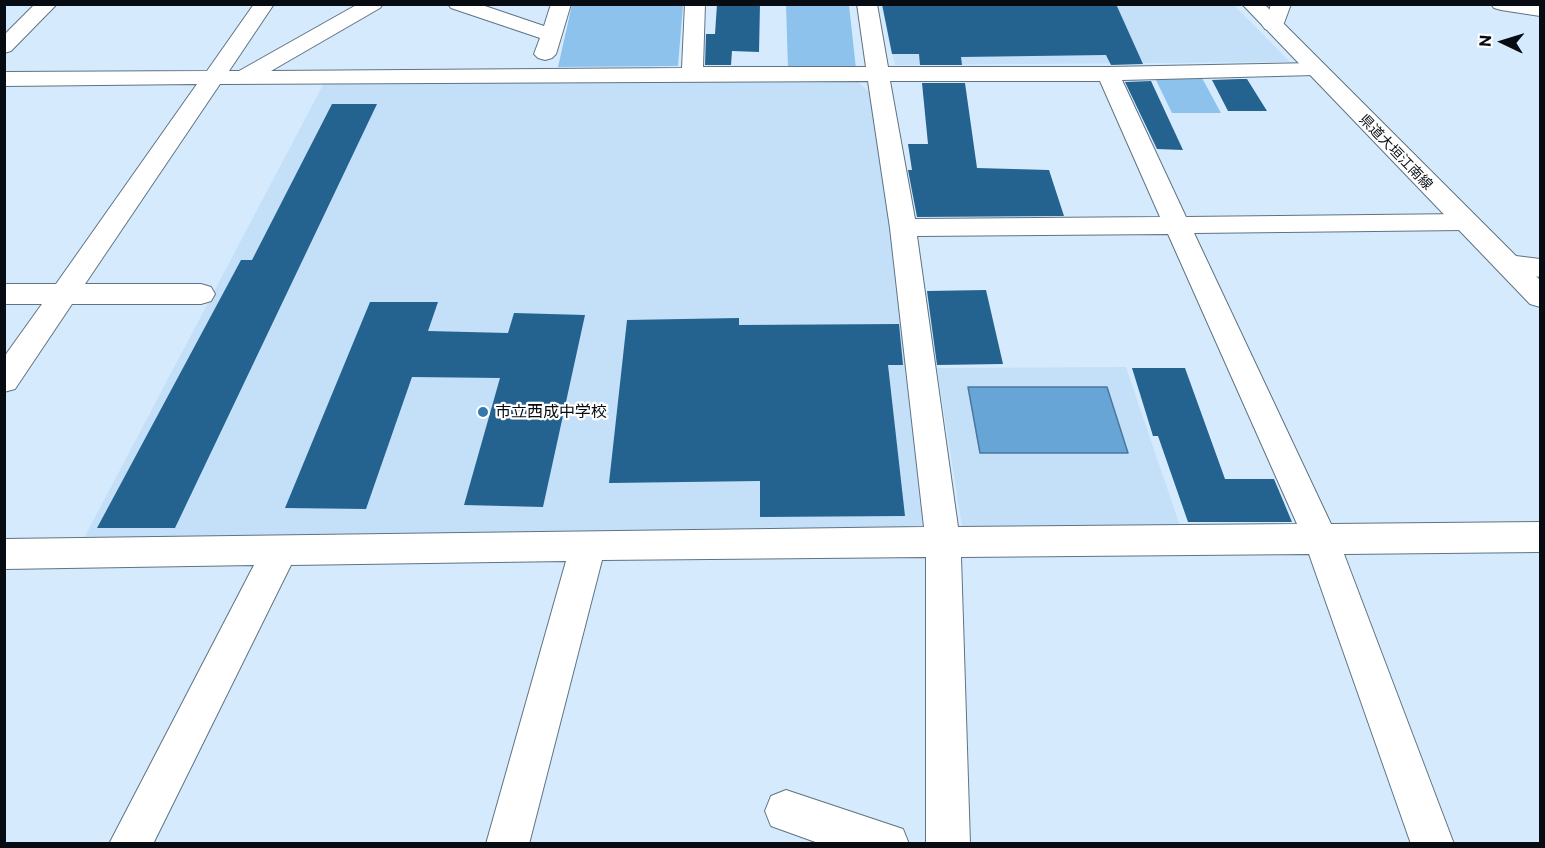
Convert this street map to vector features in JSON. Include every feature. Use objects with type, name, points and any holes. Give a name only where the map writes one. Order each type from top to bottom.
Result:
[{"type":"main road","name":"県道大垣江南線","points":[[1252,4],[1276,15],[1315,69],[1540,297]]},
{"type":"street","points":[[4,48],[47,4]]},
{"type":"street","points":[[4,381],[264,4]]},
{"type":"street","points":[[244,77],[373,4]]},
{"type":"street","points":[[458,4],[551,35]]},
{"type":"street","points":[[538,75],[561,4]]},
{"type":"street","points":[[692,74],[695,4]]},
{"type":"street","points":[[867,4],[903,228],[943,543],[948,843]]},
{"type":"street","points":[[1501,4],[1540,10]]},
{"type":"street","points":[[4,79],[877,73],[1108,74],[1315,69]]},
{"type":"street","points":[[1108,74],[1321,540],[1433,843]]},
{"type":"street","points":[[903,228],[1464,222]]},
{"type":"street","points":[[1508,264],[1540,268]]},
{"type":"street","points":[[4,294],[201,294]]},
{"type":"street","points":[[4,554],[588,545],[1540,537]]},
{"type":"street","points":[[507,843],[588,545]]},
{"type":"street","points":[[130,843],[281,549]]},
{"type":"street","points":[[786,811],[888,843]]},
{"type":"shaded area","points":[[572,5],[683,5],[678,66],[558,67]]},
{"type":"shaded area","points":[[786,5],[849,5],[856,69],[788,69]]},
{"type":"shaded area","points":[[881,5],[1234,5],[1290,62],[895,65]]},
{"type":"shaded area","points":[[854,78],[870,93],[938,519],[927,534],[84,538],[325,81]]},
{"type":"shaded area","points":[[1155,78],[1202,78],[1221,113],[1172,113]]},
{"type":"shaded area","points":[[1126,367],[1180,526],[962,527],[937,368]]},
{"type":"shaded area","points":[[968,387],[1107,387],[1128,453],[980,453]]},
{"type":"building","points":[[717,4],[760,4],[759,52],[732,51],[731,65],[705,65],[706,34],[715,34]]},
{"type":"building","points":[[882,4],[1116,4],[1143,64],[1111,65],[1106,55],[961,57],[962,65],[920,65],[919,54],[892,54]]},
{"type":"building","points":[[1247,79],[1267,111],[1228,111],[1212,80]]},
{"type":"building","points":[[1151,81],[1183,150],[1157,149],[1125,82]]},
{"type":"building","points":[[922,83],[965,83],[977,168],[1049,170],[1064,216],[917,217],[908,170],[912,170],[908,144],[928,144]]},
{"type":"building","points":[[332,104],[377,104],[175,528],[97,528],[241,260],[252,260]]},
{"type":"building","points":[[986,290],[1003,364],[937,365],[927,291]]},
{"type":"building","points":[[370,302],[438,302],[428,331],[508,333],[514,313],[585,315],[543,507],[464,505],[500,378],[412,377],[366,509],[285,508]]},
{"type":"building","points":[[739,318],[739,325],[899,324],[903,365],[888,365],[905,516],[760,517],[760,481],[609,483],[627,320]]},
{"type":"building","points":[[1132,368],[1185,368],[1225,479],[1274,479],[1292,522],[1188,522],[1158,436],[1153,436]]},
{"type":"place","name":"市立西成中学校","points":[[483,412]]}]
